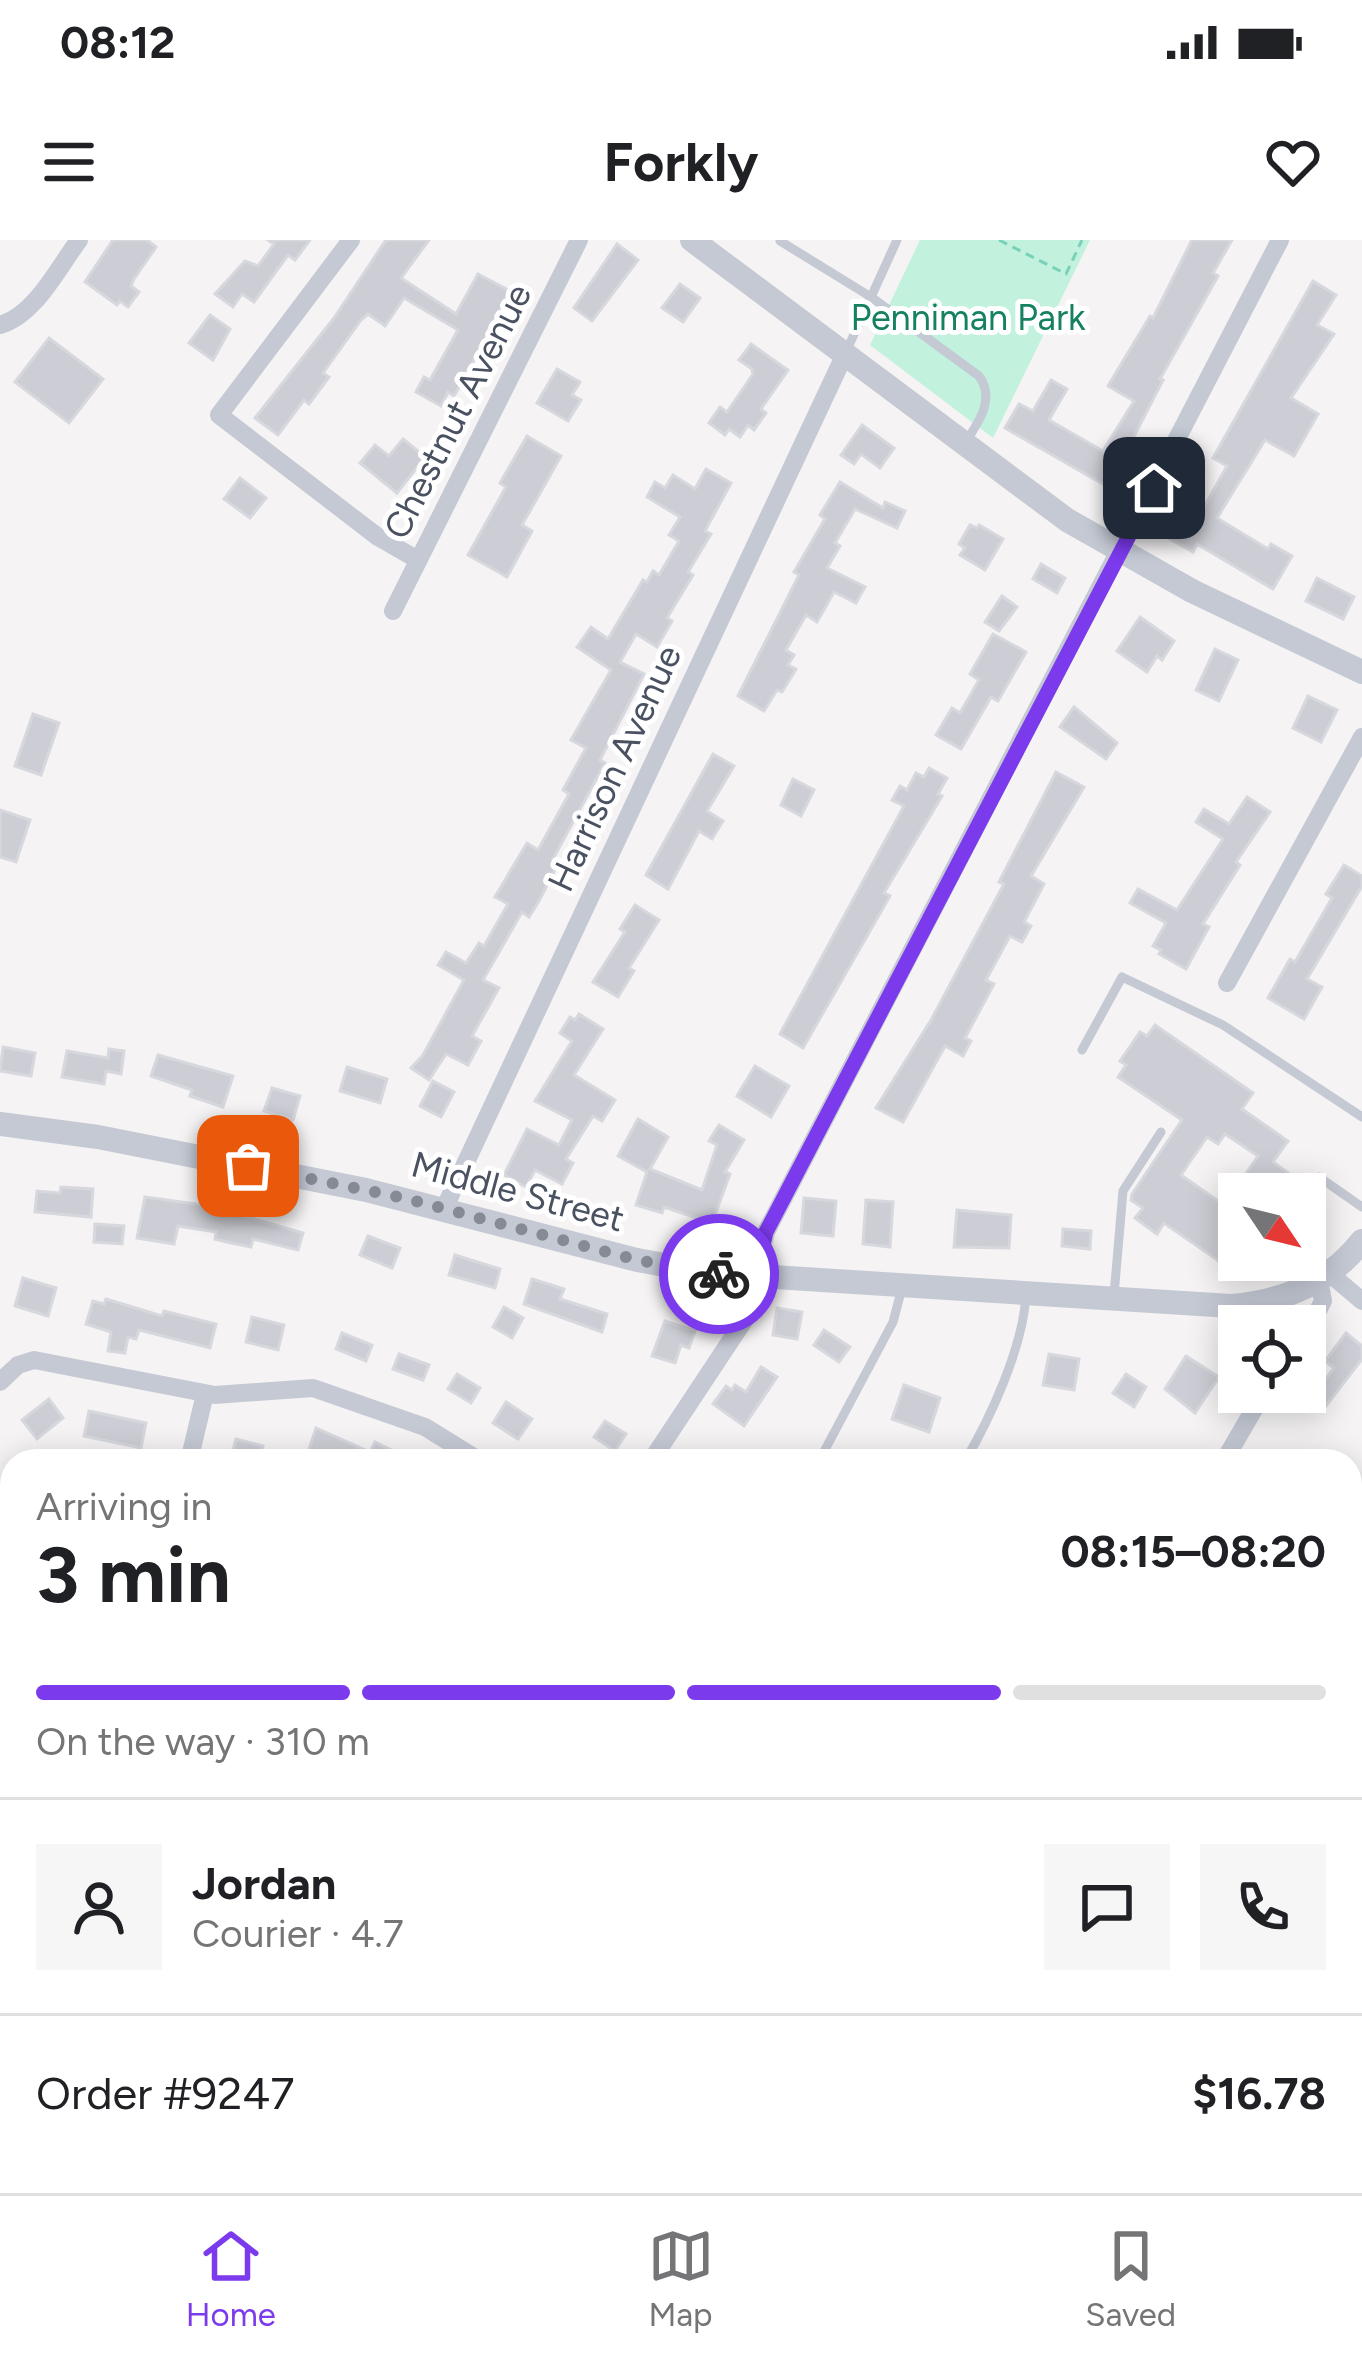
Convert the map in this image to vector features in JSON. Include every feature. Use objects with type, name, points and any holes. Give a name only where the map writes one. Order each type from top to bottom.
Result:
[{"type":"street","points":[[0,326],[23,313],[79,240]]},
{"type":"street","points":[[351,240],[219,415],[378,537],[418,560]]},
{"type":"street","name":"Chestnut Avenue","points":[[393,611],[579,240]]},
{"type":"street","points":[[692,240],[1056,512],[1216,603],[1362,672]]},
{"type":"street","points":[[659,1449],[745,1319],[766,1232],[1280,240]]},
{"type":"street","name":"Harrison Avenue","points":[[444,1209],[844,356]]},
{"type":"street","points":[[1227,983],[1362,737]]},
{"type":"street","name":"Middle Street","points":[[0,1124],[98,1136],[444,1209],[637,1260],[709,1273],[1231,1306],[1272,1300],[1315,1281]]},
{"type":"street","name":"Middle Street","points":[[1326,1275],[1362,1241]]},
{"type":"street","points":[[1326,1278],[1362,1301]]},
{"type":"street","points":[[1272,1300],[1274,1305]]},
{"type":"street","points":[[0,1382],[18,1365],[34,1360],[205,1394],[236,1396],[313,1388],[413,1422],[459,1449]]},
{"type":"street","points":[[192,1449],[205,1394]]},
{"type":"street","points":[[1231,1449],[1252,1413]]},
{"type":"lane","points":[[844,356],[896,240]]},
{"type":"lane","points":[[780,241],[871,297],[984,382],[986,403],[963,445]]},
{"type":"lane","points":[[1082,1050],[1122,977],[1205,1015],[1362,1118]]},
{"type":"lane","points":[[1114,1300],[1123,1191],[1161,1132]]},
{"type":"lane","points":[[1326,1182],[1362,1207]]},
{"type":"lane","points":[[825,1449],[893,1322],[902,1287]]},
{"type":"lane","points":[[971,1449],[1019,1334],[1026,1295]]},
{"type":"path","points":[[999,240],[1066,274],[1082,240]]},
{"type":"green space","name":"Penniman Park","points":[[920,240],[1090,240],[993,438],[870,345]]},
{"type":"building","points":[[113,240],[147,240],[156,247],[134,279],[131,286],[139,292],[128,307],[120,301],[117,305],[85,282]]},
{"type":"building","points":[[268,240],[310,240],[295,260],[288,255],[254,302],[242,294],[233,307],[215,294],[245,261],[258,266],[274,244]]},
{"type":"building","points":[[386,240],[429,240],[401,278],[456,314],[478,274],[512,292],[454,396],[448,392],[441,406],[416,392],[424,377],[430,380],[458,330],[404,298],[385,326],[368,314],[361,320],[323,373],[329,377],[278,435],[255,418],[334,318]]},
{"type":"building","points":[[1192,240],[1232,240],[1213,273],[1218,276],[1160,379],[1108,487],[1005,428],[1019,404],[1033,411],[1051,380],[1067,389],[1049,420],[1103,451],[1134,401],[1108,386],[1150,316],[1153,318]]},
{"type":"building","points":[[617,244],[638,260],[592,321],[574,308]]},
{"type":"building","points":[[1313,281],[1336,295],[1317,325],[1334,334],[1291,398],[1318,414],[1294,456],[1265,440],[1217,518],[1268,549],[1271,544],[1292,556],[1273,589],[1197,544],[1193,552],[1170,539],[1187,509],[1199,516],[1227,466],[1213,458]]},
{"type":"building","points":[[680,284],[700,298],[683,322],[662,308]]},
{"type":"building","points":[[210,315],[230,329],[213,360],[189,343]]},
{"type":"building","points":[[49,338],[103,379],[69,423],[15,382]]},
{"type":"building","points":[[751,344],[788,370],[761,409],[766,413],[754,430],[748,425],[740,437],[729,429],[725,435],[709,423],[720,407],[727,412],[753,374],[739,360]]},
{"type":"building","points":[[557,369],[580,382],[572,395],[581,400],[568,421],[537,403]]},
{"type":"building","points":[[862,425],[894,448],[880,468],[861,454],[854,464],[841,455]]},
{"type":"building","points":[[527,436],[561,456],[522,525],[532,531],[507,577],[468,555],[506,487],[500,483]]},
{"type":"building","points":[[403,439],[425,457],[397,493],[360,463],[375,445],[389,456]]},
{"type":"building","points":[[706,469],[731,483],[705,531],[711,534],[688,572],[693,575],[667,618],[672,621],[657,647],[636,634],[620,662],[644,674],[600,760],[605,763],[553,859],[559,862],[539,901],[529,917],[522,912],[483,980],[499,988],[472,1036],[481,1041],[468,1065],[446,1054],[429,1080],[411,1068],[464,980],[438,965],[446,952],[466,963],[479,943],[484,946],[508,904],[495,897],[527,843],[538,850],[569,794],[563,790],[586,748],[571,740],[611,670],[577,647],[591,627],[608,639],[643,580],[647,582],[653,571],[659,575],[679,541],[669,535],[680,517],[647,497],[655,482],[665,488],[673,475],[695,489]]},
{"type":"building","points":[[240,478],[266,498],[250,518],[224,499]]},
{"type":"building","points":[[840,482],[883,508],[885,502],[905,511],[897,528],[855,509],[827,568],[865,587],[856,603],[834,592],[817,622],[806,615],[786,650],[794,655],[788,665],[796,669],[764,711],[738,696],[799,575],[794,572],[825,519],[820,515]]},
{"type":"building","points":[[970,525],[1003,539],[985,570],[960,555],[965,548],[959,544]]},
{"type":"building","points":[[1041,564],[1065,578],[1057,593],[1033,579]]},
{"type":"building","points":[[1317,578],[1354,597],[1343,619],[1306,601]]},
{"type":"building","points":[[1002,596],[1017,607],[999,631],[985,622]]},
{"type":"building","points":[[1140,617],[1174,641],[1147,672],[1117,651]]},
{"type":"building","points":[[993,634],[1026,652],[998,701],[991,697],[961,749],[936,735],[952,708],[960,713],[979,680],[970,674]]},
{"type":"building","points":[[1215,649],[1238,660],[1219,701],[1196,690]]},
{"type":"building","points":[[1308,696],[1337,710],[1321,742],[1293,728]]},
{"type":"building","points":[[1074,707],[1117,743],[1106,759],[1060,727]]},
{"type":"building","points":[[33,714],[59,723],[41,775],[15,766]]},
{"type":"building","points":[[713,754],[734,766],[707,811],[723,821],[712,839],[699,831],[668,889],[646,875]]},
{"type":"building","points":[[929,768],[947,778],[938,794],[942,796],[884,893],[890,896],[803,1048],[780,1034],[904,806],[892,800],[900,786],[907,790],[916,773],[924,777]]},
{"type":"building","points":[[1056,772],[1084,787],[1031,876],[1044,884],[1024,922],[1031,926],[1022,942],[1010,936],[986,980],[994,984],[965,1038],[971,1041],[963,1056],[945,1046],[903,1122],[876,1108],[931,1020],[1004,884],[999,882]]},
{"type":"building","points":[[793,779],[814,790],[801,816],[781,805]]},
{"type":"building","points":[[1247,797],[1270,812],[1236,862],[1240,865],[1203,924],[1209,927],[1186,969],[1153,946],[1166,923],[1130,903],[1138,889],[1177,910],[1223,839],[1196,822],[1204,809],[1229,824]]},
{"type":"building","points":[[0,810],[30,820],[16,862],[0,857]]},
{"type":"building","points":[[1344,865],[1362,876],[1362,886],[1307,979],[1322,987],[1304,1019],[1268,998],[1332,898],[1326,894]]},
{"type":"building","points":[[635,905],[659,920],[629,968],[634,971],[618,997],[593,982],[625,932],[620,929]]},
{"type":"building","points":[[579,1014],[603,1029],[574,1075],[615,1100],[602,1121],[593,1116],[566,1159],[573,1163],[562,1184],[535,1170],[526,1187],[504,1175],[527,1129],[559,1145],[572,1120],[535,1101],[572,1041],[560,1033],[570,1017],[575,1020]]},
{"type":"building","points":[[1155,1025],[1253,1093],[1242,1109],[1288,1141],[1273,1162],[1288,1173],[1246,1173],[1258,1156],[1225,1134],[1218,1144],[1207,1137],[1181,1175],[1218,1201],[1218,1260],[1164,1223],[1157,1234],[1135,1218],[1143,1208],[1131,1200],[1132,1194],[1182,1120],[1118,1077],[1126,1065],[1120,1061],[1140,1032],[1147,1036]]},
{"type":"building","points":[[3,1047],[35,1053],[31,1076],[0,1071]]},
{"type":"building","points":[[109,1049],[124,1051],[121,1074],[106,1071],[104,1084],[62,1077],[67,1051],[108,1058]]},
{"type":"building","points":[[158,1055],[233,1076],[223,1107],[151,1076]]},
{"type":"building","points":[[755,1066],[789,1086],[771,1117],[737,1096]]},
{"type":"building","points":[[347,1067],[387,1079],[380,1103],[340,1091]]},
{"type":"building","points":[[433,1081],[454,1092],[441,1117],[420,1106]]},
{"type":"building","points":[[272,1088],[300,1096],[293,1120],[264,1111]]},
{"type":"building","points":[[638,1119],[668,1137],[650,1169],[702,1190],[717,1145],[709,1141],[719,1125],[744,1140],[725,1172],[730,1174],[712,1223],[664,1207],[662,1213],[636,1205],[647,1172],[618,1156]]},
{"type":"building","points":[[61,1187],[93,1189],[91,1217],[35,1212],[37,1191],[60,1193]]},
{"type":"building","points":[[145,1197],[210,1206],[303,1233],[298,1250],[253,1239],[251,1247],[215,1239],[216,1232],[178,1226],[174,1244],[137,1238]]},
{"type":"building","points":[[804,1198],[836,1201],[833,1236],[801,1233]]},
{"type":"building","points":[[866,1200],[893,1202],[890,1247],[863,1244]]},
{"type":"building","points":[[957,1210],[1011,1215],[1009,1248],[954,1247]]},
{"type":"building","points":[[95,1224],[124,1226],[122,1244],[94,1242]]},
{"type":"building","points":[[1063,1229],[1091,1231],[1090,1249],[1062,1246]]},
{"type":"building","points":[[368,1236],[400,1248],[392,1268],[360,1255]]},
{"type":"building","points":[[455,1255],[500,1269],[495,1288],[449,1275]]},
{"type":"building","points":[[23,1278],[56,1288],[48,1316],[15,1306]]},
{"type":"building","points":[[532,1279],[564,1289],[560,1299],[607,1314],[602,1332],[524,1304]]},
{"type":"building","points":[[106,1299],[162,1316],[164,1311],[216,1324],[210,1348],[139,1330],[136,1339],[128,1337],[125,1353],[108,1351],[111,1332],[86,1324],[93,1301],[104,1304]]},
{"type":"building","points":[[504,1307],[523,1318],[512,1338],[493,1327]]},
{"type":"building","points":[[777,1308],[802,1312],[797,1339],[773,1335]]},
{"type":"building","points":[[252,1317],[284,1325],[278,1350],[246,1342]]},
{"type":"building","points":[[665,1321],[695,1331],[689,1348],[681,1345],[675,1363],[652,1356]]},
{"type":"building","points":[[824,1330],[850,1347],[839,1362],[814,1345]]},
{"type":"building","points":[[342,1333],[372,1345],[366,1361],[336,1349]]},
{"type":"building","points":[[1346,1333],[1362,1346],[1362,1359],[1326,1406],[1326,1379],[1334,1368],[1326,1360]]},
{"type":"building","points":[[399,1354],[429,1365],[423,1380],[393,1369]]},
{"type":"building","points":[[1049,1354],[1079,1359],[1074,1390],[1043,1385]]},
{"type":"building","points":[[1186,1356],[1218,1376],[1195,1413],[1165,1389]]},
{"type":"building","points":[[761,1367],[777,1377],[744,1426],[713,1404],[726,1386],[746,1392]]},
{"type":"building","points":[[457,1374],[480,1388],[471,1403],[448,1389]]},
{"type":"building","points":[[1126,1374],[1146,1387],[1134,1407],[1113,1393]]},
{"type":"building","points":[[904,1385],[940,1398],[929,1432],[892,1419]]},
{"type":"building","points":[[49,1399],[63,1418],[37,1439],[22,1420]]},
{"type":"building","points":[[506,1402],[532,1419],[518,1439],[493,1423]]},
{"type":"building","points":[[89,1411],[146,1423],[141,1448],[84,1436]]},
{"type":"building","points":[[605,1421],[626,1434],[616,1449],[594,1437]]},
{"type":"building","points":[[316,1428],[363,1449],[309,1449]]},
{"type":"building","points":[[236,1439],[263,1446],[262,1449],[233,1449]]},
{"type":"way so far","points":[[248,1166],[404,1198],[637,1260],[719,1274]]},
{"type":"route","points":[[719,1274],[755,1277],[766,1232],[1154,488]]}]
